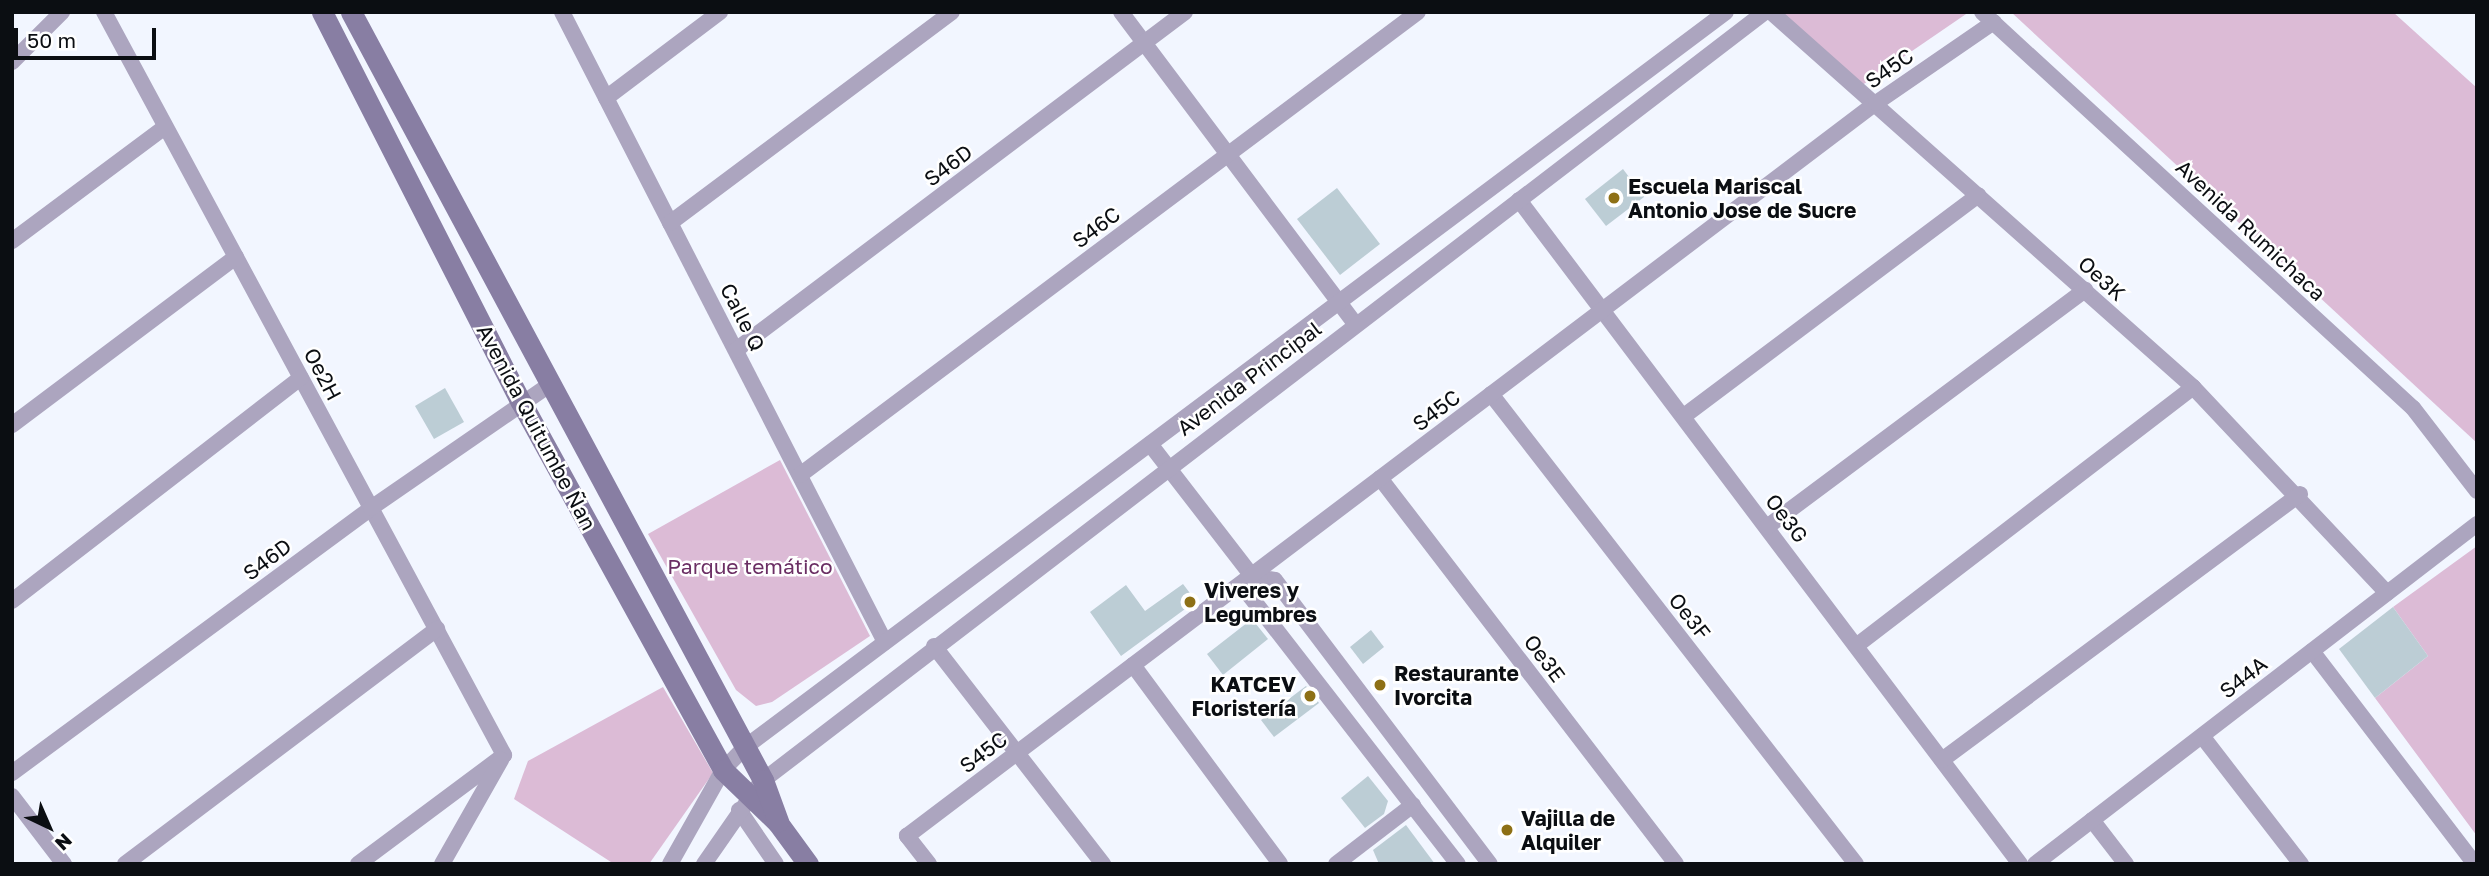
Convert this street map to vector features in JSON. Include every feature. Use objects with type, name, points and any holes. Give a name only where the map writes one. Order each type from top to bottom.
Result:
[{"type":"street","points":[[12,62],[62,12]]},
{"type":"street","name":"Oe2H","points":[[104,12],[504,755]]},
{"type":"street","name":"Avenida Quitumbe Ñan","points":[[322,12],[521,402],[723,771],[753,792],[807,864]]},
{"type":"street","name":"Avenida Quitumbe Ñan","points":[[351,12],[744,748],[753,792]]},
{"type":"street","name":"Calle Q","points":[[562,12],[886,642]]},
{"type":"street","points":[[606,98],[720,12]]},
{"type":"street","points":[[670,223],[952,12]]},
{"type":"street","points":[[1121,12],[1355,324]]},
{"type":"street","name":"S46D","points":[[736,350],[1185,12]]},
{"type":"street","name":"S46C","points":[[800,475],[1418,12]]},
{"type":"street","name":"Avenida Principal","points":[[670,864],[723,771],[744,748],[1726,12]]},
{"type":"street","name":"Avenida Principal","points":[[704,864],[753,792],[933,646],[1765,12]]},
{"type":"street","name":"Oe3K","points":[[1771,12],[2193,387],[2300,494],[2387,593]]},
{"type":"street","name":"S45C","points":[[929,864],[906,836],[1988,17]]},
{"type":"street","name":"Avenida Rumichaca","points":[[1988,17],[2413,408],[2477,491]]},
{"type":"street","points":[[12,242],[166,127]]},
{"type":"street","points":[[1684,416],[1978,194]]},
{"type":"street","name":"Oe3G","points":[[1519,200],[1604,309],[2020,864]]},
{"type":"street","points":[[12,425],[236,257]]},
{"type":"street","points":[[1767,527],[2085,290]]},
{"type":"street","points":[[12,601],[301,378]]},
{"type":"street","name":"S46D","points":[[12,773],[371,508],[521,402],[551,384]]},
{"type":"street","points":[[1856,646],[2193,387]]},
{"type":"street","name":"Oe3F","points":[[1491,394],[1856,864]]},
{"type":"street","points":[[1150,444],[1252,576],[1275,580],[1490,864]]},
{"type":"street","name":"Oe3E","points":[[1381,478],[1676,864]]},
{"type":"street","points":[[1942,760],[2300,494]]},
{"type":"street","name":"S44A","points":[[2035,864],[2477,524]]},
{"type":"street","points":[[1252,576],[1250,596],[1458,864]]},
{"type":"street","points":[[125,864],[436,629]]},
{"type":"street","points":[[933,646],[1019,751],[1103,864]]},
{"type":"street","points":[[2312,651],[2475,864]]},
{"type":"street","points":[[1133,665],[1280,864]]},
{"type":"street","points":[[2202,736],[2301,864]]},
{"type":"street","points":[[358,864],[504,755]]},
{"type":"street","points":[[442,864],[504,755]]},
{"type":"street","points":[[753,792],[776,864]]},
{"type":"street","points":[[12,796],[64,864]]},
{"type":"street","points":[[1336,864],[1413,805]]},
{"type":"street","points":[[2092,820],[2126,864]]},
{"type":"green space","points":[[1771,12],[1969,12],[1858,88]]},
{"type":"green space","points":[[2011,12],[2393,12],[2477,88],[2477,443]]},
{"type":"green space","name":"Parque temático","points":[[780,460],[870,636],[772,702],[756,706],[736,690],[648,534]]},
{"type":"green space","points":[[2477,546],[2477,836],[2375,698],[2428,656],[2393,607]]},
{"type":"green space","points":[[663,687],[713,773],[649,864],[614,864],[514,799],[528,761]]},
{"type":"building","name":"Escuela Mariscal Antonio Jose de Sucre","points":[[1623,169],[1644,197],[1606,226],[1585,199]]},
{"type":"building","points":[[1337,188],[1380,244],[1340,275],[1297,219]]},
{"type":"building","points":[[445,388],[464,422],[434,439],[415,406]]},
{"type":"building","points":[[1183,584],[1196,601],[1121,656],[1090,612],[1126,585],[1145,611]]},
{"type":"building","points":[[2393,607],[2428,656],[2375,698],[2339,649]]},
{"type":"building","points":[[1252,619],[1268,639],[1223,675],[1207,654]]},
{"type":"building","points":[[1371,630],[1384,647],[1363,664],[1350,647]]},
{"type":"building","points":[[1306,686],[1319,703],[1274,737],[1261,720]]},
{"type":"building","points":[[1368,776],[1388,801],[1384,814],[1365,828],[1341,798]]},
{"type":"building","points":[[1406,825],[1435,864],[1379,864],[1373,850]]},
{"type":"place","name":"Escuela Mariscal Antonio Jose de Sucre","points":[[1614,198]]},
{"type":"place","name":"Viveres y Legumbres","points":[[1190,602]]},
{"type":"place","name":"Restaurante Ivorcita","points":[[1380,685]]},
{"type":"place","name":"KATCEV Floristería","points":[[1310,696]]},
{"type":"place","name":"Vajilla de Alquiler","points":[[1507,830]]}]
